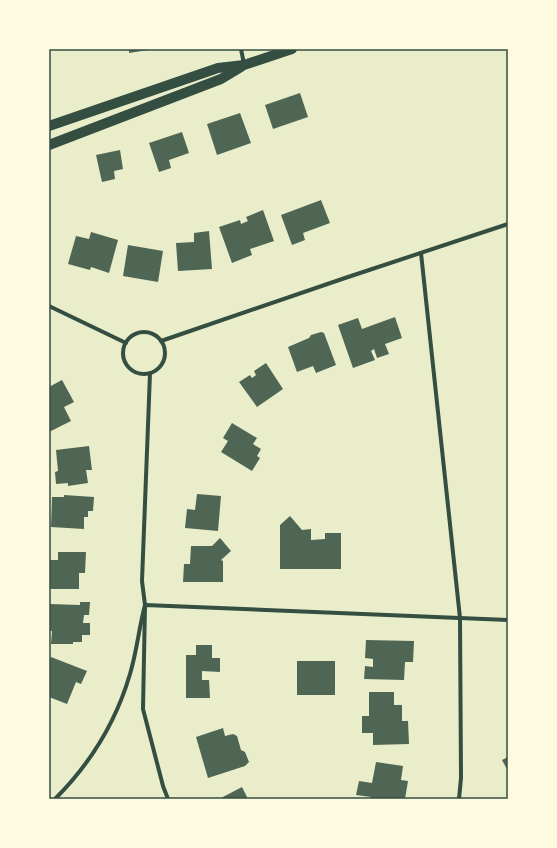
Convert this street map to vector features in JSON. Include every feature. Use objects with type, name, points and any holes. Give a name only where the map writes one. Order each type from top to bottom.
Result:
[{"type":"main road","points":[[49,126],[218,68],[244,65],[292,49]]},
{"type":"main road","points":[[49,145],[221,79],[244,65]]},
{"type":"street","points":[[241,49],[244,65]]},
{"type":"street","points":[[161,341],[508,224]]},
{"type":"street","points":[[421,253],[460,618],[461,778],[459,799]]},
{"type":"street","points":[[49,306],[126,343]]},
{"type":"street","points":[[141,333],[154,334],[161,341],[165,350],[163,363],[159,368],[150,373],[140,374],[128,366],[124,353],[126,343],[134,335],[141,333]]},
{"type":"street","points":[[150,373],[142,581],[145,605],[143,709],[163,786],[168,799]]},
{"type":"street","points":[[145,605],[508,620]]},
{"type":"street","points":[[55,799],[72,781],[90,758],[106,731],[116,710],[130,673],[145,605]]},
{"type":"building","points":[[129,49],[148,49],[148,50],[129,53]]},
{"type":"building","points":[[300,93],[308,117],[273,129],[265,105]]},
{"type":"building","points":[[240,113],[251,143],[217,155],[207,124]]},
{"type":"building","points":[[182,132],[189,153],[169,160],[171,168],[159,172],[149,143]]},
{"type":"building","points":[[120,150],[123,169],[114,171],[115,179],[102,182],[96,155]]},
{"type":"building","points":[[321,200],[330,223],[303,233],[305,240],[292,245],[281,215]]},
{"type":"building","points":[[263,210],[274,241],[250,249],[252,255],[232,263],[219,227],[240,220],[241,224],[248,221],[246,217]]},
{"type":"building","points":[[209,231],[212,269],[178,271],[176,243],[194,242],[194,233]]},
{"type":"building","points":[[91,232],[118,240],[109,273],[91,267],[90,270],[68,264],[76,236],[89,239]]},
{"type":"building","points":[[128,245],[163,251],[158,282],[123,276]]},
{"type":"building","points":[[395,317],[402,338],[385,344],[389,354],[377,358],[374,349],[371,351],[375,360],[353,368],[338,325],[358,318],[362,329]]},
{"type":"building","points":[[321,332],[324,333],[336,365],[316,373],[313,366],[297,372],[288,347],[309,338],[311,335]]},
{"type":"building","points":[[266,363],[283,389],[257,407],[239,382],[250,375],[252,378],[256,375],[254,371]]},
{"type":"building","points":[[62,380],[74,402],[64,407],[71,421],[49,432],[49,387]]},
{"type":"building","points":[[232,423],[257,438],[253,444],[261,449],[257,456],[260,458],[252,471],[221,452],[228,441],[223,438]]},
{"type":"building","points":[[89,446],[92,470],[86,470],[88,483],[68,486],[68,483],[56,484],[55,472],[58,471],[56,450]]},
{"type":"building","points":[[197,494],[221,496],[218,531],[185,528],[187,509],[195,510]]},
{"type":"building","points":[[64,495],[94,497],[93,511],[88,511],[88,517],[84,517],[84,529],[51,527],[52,497],[64,497]]},
{"type":"building","points":[[290,516],[302,530],[311,529],[311,540],[325,539],[325,533],[341,533],[341,569],[280,569],[280,525]]},
{"type":"building","points":[[220,538],[231,551],[221,560],[223,561],[223,582],[183,582],[184,564],[190,564],[191,546],[212,546]]},
{"type":"building","points":[[58,552],[86,552],[85,573],[79,573],[79,589],[49,589],[49,560],[58,560]]},
{"type":"building","points":[[80,602],[90,602],[89,615],[84,615],[83,623],[90,623],[90,635],[82,635],[82,642],[73,642],[73,644],[51,644],[52,631],[49,631],[49,604],[80,605]]},
{"type":"building","points":[[366,640],[414,641],[413,662],[405,662],[404,680],[364,679],[365,666],[373,667],[373,659],[365,658]]},
{"type":"building","points":[[196,645],[212,645],[212,658],[220,658],[220,672],[202,671],[202,680],[209,680],[210,698],[186,698],[186,655],[196,655]]},
{"type":"building","points":[[51,657],[87,671],[81,684],[76,682],[67,704],[49,697],[49,662]]},
{"type":"building","points":[[297,661],[335,661],[335,695],[297,695]]},
{"type":"building","points":[[369,692],[394,692],[394,705],[402,705],[402,721],[408,721],[409,744],[373,745],[373,733],[362,733],[362,716],[369,716]]},
{"type":"building","points":[[223,728],[225,736],[233,734],[237,736],[241,750],[245,752],[249,762],[245,766],[208,778],[196,737]]},
{"type":"building","points":[[508,757],[508,771],[502,760]]},
{"type":"building","points":[[376,762],[403,766],[401,780],[408,781],[405,799],[371,799],[371,797],[356,795],[359,781],[372,783]]},
{"type":"building","points":[[242,787],[248,799],[221,798]]}]
